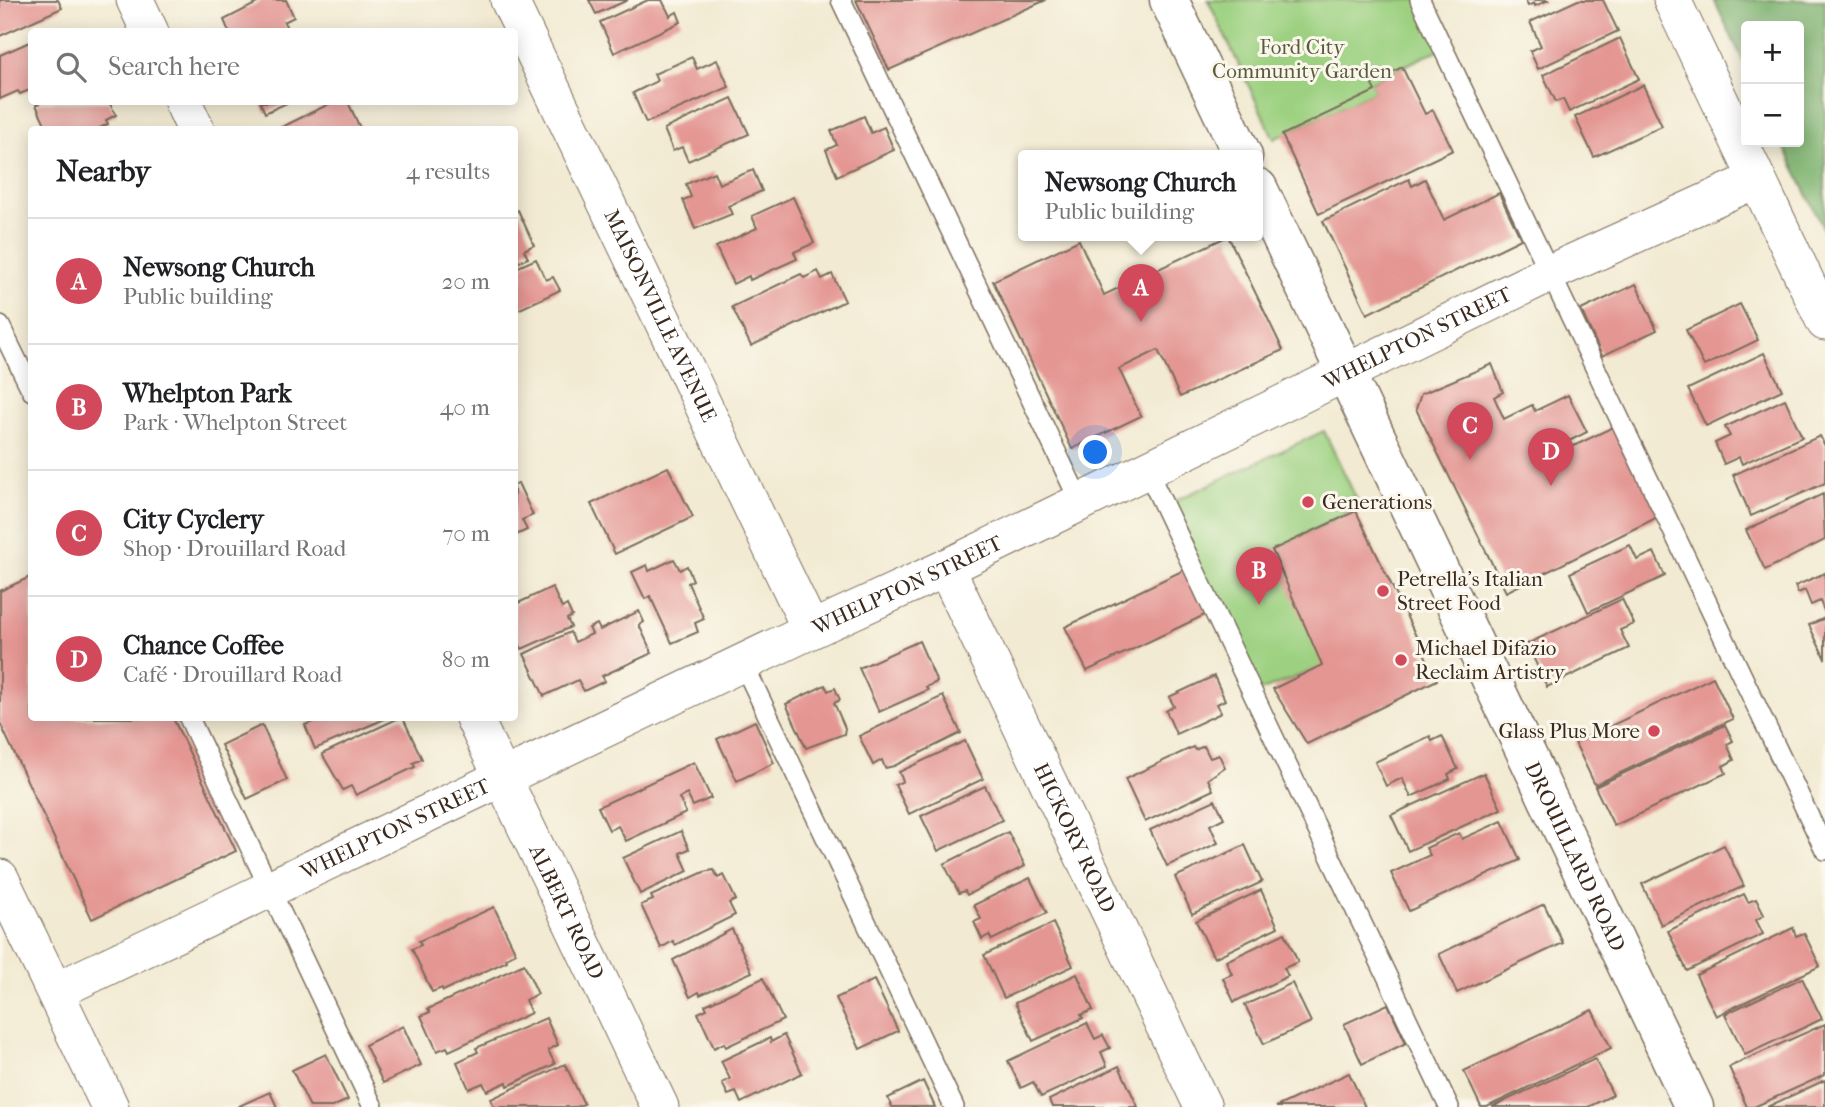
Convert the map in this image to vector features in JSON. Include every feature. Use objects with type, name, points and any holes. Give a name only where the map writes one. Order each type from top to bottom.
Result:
[{"type":"street","points":[[135,0],[148,28]]},
{"type":"street","name":"MAISONVILLE AVENUE","points":[[509,0],[811,630]]},
{"type":"street","points":[[1169,0],[1240,150]]},
{"type":"street","points":[[1672,0],[1825,322]]},
{"type":"street","points":[[184,105],[195,126]]},
{"type":"street","name":"WHELPTON STREET","points":[[56,991],[946,568],[1550,273],[1757,179]]},
{"type":"street","name":"DROUILLARD ROAD","points":[[1263,198],[1694,1107]]},
{"type":"street","name":"HICKORY ROAD","points":[[946,568],[1203,1107]]},
{"type":"street","name":"ALBERT ROAD","points":[[475,721],[660,1107]]},
{"type":"street","points":[[0,878],[110,1107]]},
{"type":"lane","points":[[841,0],[1080,502]]},
{"type":"lane","points":[[1420,0],[1825,850]]},
{"type":"lane","points":[[0,326],[28,383]]},
{"type":"lane","points":[[1147,470],[1449,1107]]},
{"type":"lane","points":[[743,663],[954,1107]]},
{"type":"lane","points":[[190,721],[373,1107]]},
{"type":"green space","name":"Ford City Community Garden","points":[[1208,0],[1420,0],[1442,48],[1371,82],[1375,91],[1274,139]]},
{"type":"green space","points":[[1714,0],[1825,0],[1825,232],[1784,147],[1804,147],[1804,21],[1741,21],[1741,57]]},
{"type":"green space","points":[[1324,431],[1360,506],[1279,548],[1334,662],[1253,694],[1164,506]]},
{"type":"building","points":[[0,0],[58,0],[62,8],[0,36]]},
{"type":"building","points":[[263,0],[286,0],[294,17],[284,22],[287,28],[227,28],[224,20]]},
{"type":"building","points":[[589,0],[628,0],[596,14]]},
{"type":"building","points":[[648,0],[662,0],[670,16],[677,12],[681,22],[614,53],[600,22]]},
{"type":"building","points":[[856,0],[1046,0],[889,70]]},
{"type":"building","points":[[1525,0],[1549,0],[1528,6]]},
{"type":"building","points":[[1578,0],[1603,0],[1618,31],[1538,69],[1530,51],[1541,46],[1530,22]]},
{"type":"building","points":[[1620,38],[1639,79],[1569,112],[1563,99],[1556,102],[1543,75]]},
{"type":"building","points":[[28,43],[28,91],[20,94],[18,91],[0,99],[0,55]]},
{"type":"building","points":[[692,57],[697,69],[717,60],[729,87],[646,123],[633,93],[657,81],[654,74]]},
{"type":"building","points":[[1402,67],[1425,114],[1433,110],[1453,150],[1319,214],[1282,135],[1375,91],[1371,83]]},
{"type":"building","points":[[1643,85],[1662,126],[1594,157],[1575,117]]},
{"type":"building","points":[[732,98],[749,134],[688,161],[682,147],[673,151],[664,129]]},
{"type":"building","points":[[36,105],[111,105],[116,115],[106,120],[108,124],[104,126],[46,126]]},
{"type":"building","points":[[261,105],[282,105],[265,113]]},
{"type":"building","points":[[327,105],[349,105],[359,126],[284,126]]},
{"type":"building","points":[[864,116],[871,133],[884,127],[894,150],[837,176],[826,150],[837,145],[831,131]]},
{"type":"building","points":[[753,170],[762,191],[728,206],[732,214],[695,229],[683,200],[691,197],[686,184],[714,172],[719,184]]},
{"type":"building","points":[[1409,179],[1412,186],[1425,179],[1444,220],[1499,193],[1521,239],[1367,314],[1323,221]]},
{"type":"building","points":[[793,197],[814,243],[794,252],[797,259],[750,280],[749,276],[733,284],[716,247],[757,228],[752,216]]},
{"type":"building","points":[[518,210],[534,245],[524,250],[528,258],[518,262]]},
{"type":"building","points":[[1079,241],[1104,295],[1217,241],[1230,241],[1283,350],[1180,397],[1158,350],[1119,369],[1141,416],[1072,449],[993,281]]},
{"type":"building","points":[[536,259],[546,280],[553,277],[560,290],[518,310],[518,267]]},
{"type":"building","points":[[818,271],[822,279],[832,274],[845,301],[751,346],[732,307],[801,274],[804,278]]},
{"type":"building","points":[[1636,284],[1657,330],[1602,356],[1581,310]]},
{"type":"building","points":[[1740,304],[1758,340],[1704,366],[1686,330]]},
{"type":"building","points":[[1764,353],[1782,390],[1706,426],[1688,389]]},
{"type":"building","points":[[1492,364],[1503,392],[1494,397],[1504,419],[1532,405],[1535,411],[1568,395],[1587,432],[1553,449],[1555,454],[1549,458],[1617,425],[1660,516],[1506,592],[1416,409],[1421,394]]},
{"type":"building","points":[[1785,399],[1802,437],[1742,464],[1739,457],[1724,464],[1715,443],[1730,436],[1725,427]]},
{"type":"building","points":[[1820,436],[1825,446],[1825,483],[1751,516],[1733,475]]},
{"type":"building","points":[[668,467],[693,517],[615,554],[591,504]]},
{"type":"building","points":[[518,483],[533,515],[522,520],[527,530],[518,534]]},
{"type":"building","points":[[1823,494],[1825,540],[1765,570],[1746,530]]},
{"type":"building","points":[[1356,511],[1437,680],[1307,744],[1273,689],[1322,665],[1272,550]]},
{"type":"building","points":[[1630,545],[1637,560],[1654,552],[1665,576],[1588,612],[1570,573]]},
{"type":"building","points":[[674,559],[680,570],[687,566],[693,580],[688,583],[704,619],[695,623],[698,632],[672,643],[650,596],[645,599],[632,572],[647,565],[649,571]]},
{"type":"building","points":[[1188,568],[1209,613],[1087,671],[1065,627]]},
{"type":"building","points":[[1825,573],[1825,613],[1820,601],[1811,605],[1805,590],[1798,593],[1795,586]]},
{"type":"building","points":[[28,578],[28,721],[174,721],[236,851],[92,919],[0,723],[0,591]]},
{"type":"building","points":[[552,587],[562,608],[567,605],[572,616],[567,619],[571,627],[522,649],[518,642],[518,603]]},
{"type":"building","points":[[1622,599],[1634,624],[1620,630],[1629,648],[1547,687],[1527,644]]},
{"type":"building","points":[[639,611],[644,622],[639,625],[652,653],[602,676],[605,681],[584,691],[578,680],[544,696],[524,654],[570,632],[575,642],[592,634],[589,628],[597,624],[600,630]]},
{"type":"building","points":[[1825,618],[1825,659],[1809,625]]},
{"type":"building","points":[[919,641],[937,682],[926,687],[928,690],[879,712],[859,668]]},
{"type":"building","points":[[1214,676],[1225,700],[1217,704],[1221,713],[1176,734],[1166,711],[1174,706],[1169,697]]},
{"type":"building","name":"Glass Plus More","points":[[1713,677],[1733,719],[1595,785],[1575,743]]},
{"type":"building","points":[[825,685],[828,691],[835,688],[840,700],[834,703],[845,728],[844,734],[806,748],[786,704]]},
{"type":"building","points":[[943,696],[961,733],[894,766],[885,768],[882,760],[873,765],[859,736]]},
{"type":"building","points":[[315,721],[380,721],[315,749],[305,725]]},
{"type":"building","points":[[393,721],[404,721],[422,759],[413,763],[415,767],[356,795],[351,786],[343,790],[322,754]]},
{"type":"building","points":[[755,721],[774,763],[737,781],[717,739]]},
{"type":"building","points":[[262,725],[287,780],[247,799],[221,745]]},
{"type":"building","points":[[1725,725],[1733,741],[1727,744],[1734,760],[1723,766],[1726,773],[1614,826],[1595,787]]},
{"type":"building","points":[[1430,736],[1432,741],[1442,736],[1458,769],[1448,774],[1450,779],[1411,797],[1402,778],[1386,786],[1375,762]]},
{"type":"building","points":[[965,741],[983,779],[909,814],[895,785],[903,781],[899,772]]},
{"type":"building","points":[[1204,746],[1210,758],[1219,755],[1225,767],[1208,779],[1213,790],[1145,822],[1125,779],[1193,747],[1195,750]]},
{"type":"building","points":[[694,762],[711,798],[693,806],[687,794],[679,798],[686,813],[626,841],[618,826],[609,830],[598,807]]},
{"type":"building","points":[[1484,773],[1501,809],[1408,851],[1391,815]]},
{"type":"building","points":[[985,786],[1002,820],[938,851],[921,816]]},
{"type":"building","points":[[1215,800],[1224,818],[1210,825],[1218,843],[1167,866],[1150,830]]},
{"type":"building","points":[[1502,821],[1520,860],[1409,911],[1391,873],[1430,855],[1426,848],[1459,833],[1462,839]]},
{"type":"building","points":[[681,831],[689,849],[680,853],[688,871],[640,894],[623,858]]},
{"type":"building","points":[[1008,832],[1025,866],[967,895],[965,891],[959,893],[944,864]]},
{"type":"building","points":[[1245,845],[1262,882],[1192,914],[1175,877]]},
{"type":"building","points":[[1724,845],[1744,886],[1661,925],[1642,884]]},
{"type":"building","points":[[714,870],[718,878],[724,875],[736,900],[729,903],[735,915],[675,945],[673,941],[661,948],[641,905],[653,900],[651,896]]},
{"type":"building","points":[[1030,878],[1047,913],[992,940],[989,935],[982,939],[974,922],[981,919],[974,905]]},
{"type":"building","points":[[1261,890],[1278,927],[1214,958],[1196,921]]},
{"type":"building","points":[[1744,894],[1748,902],[1756,899],[1764,915],[1756,920],[1763,934],[1687,971],[1668,931]]},
{"type":"building","points":[[1544,904],[1563,943],[1457,993],[1439,954]]},
{"type":"building","points":[[494,907],[516,953],[506,958],[507,961],[443,991],[442,988],[432,992],[412,949],[421,945],[419,941]]},
{"type":"building","points":[[1053,923],[1073,966],[1004,998],[984,955]]},
{"type":"building","points":[[1793,928],[1796,936],[1804,933],[1820,966],[1716,1016],[1696,975]]},
{"type":"building","points":[[732,929],[752,972],[690,997],[673,960]]},
{"type":"building","points":[[1285,933],[1298,962],[1284,968],[1288,976],[1234,1002],[1223,978],[1232,974],[1226,961]]},
{"type":"building","points":[[524,964],[538,994],[525,1000],[531,1013],[449,1051],[447,1047],[437,1051],[421,1016],[430,1012],[428,1009]]},
{"type":"building","points":[[1077,974],[1093,1010],[1081,1015],[1083,1018],[1033,1041],[1015,1003]]},
{"type":"building","points":[[763,978],[783,1020],[726,1047],[724,1043],[714,1048],[698,1013],[707,1009],[705,1005]]},
{"type":"building","points":[[1802,978],[1822,1019],[1745,1055],[1725,1014]]},
{"type":"building","points":[[874,980],[898,1031],[860,1049],[836,998]]},
{"type":"building","points":[[1292,983],[1311,1022],[1264,1044],[1245,1005]]},
{"type":"building","points":[[1388,1004],[1406,1043],[1362,1064],[1344,1024]]},
{"type":"building","points":[[1592,1010],[1611,1048],[1487,1107],[1481,1107],[1464,1071]]},
{"type":"building","points":[[546,1018],[558,1045],[548,1050],[555,1064],[508,1086],[507,1082],[487,1091],[483,1083],[469,1089],[457,1062],[478,1052],[476,1048]]},
{"type":"building","points":[[1087,1023],[1095,1039],[1103,1035],[1110,1048],[1101,1052],[1107,1066],[1041,1097],[1033,1082],[1021,1088],[1008,1061]]},
{"type":"building","points":[[1825,1024],[1825,1075],[1754,1107],[1747,1107],[1729,1067]]},
{"type":"building","points":[[403,1026],[421,1065],[383,1083],[365,1045]]},
{"type":"building","points":[[784,1035],[802,1073],[741,1103],[736,1092],[728,1095],[722,1083],[730,1079],[721,1061],[770,1038],[771,1042]]},
{"type":"building","points":[[326,1054],[348,1100],[332,1107],[310,1107],[292,1070]]},
{"type":"building","points":[[1595,1059],[1613,1095],[1588,1107],[1492,1107]]},
{"type":"building","points":[[565,1064],[584,1104],[576,1107],[494,1107],[491,1099]]},
{"type":"building","points":[[1119,1066],[1138,1107],[1052,1107],[1049,1100]]},
{"type":"building","points":[[1349,1073],[1365,1107],[1276,1107]]},
{"type":"building","points":[[1825,1080],[1825,1107],[1767,1107]]},
{"type":"building","points":[[923,1081],[935,1107],[892,1107],[888,1098]]},
{"type":"building","points":[[270,1092],[277,1107],[237,1107]]},
{"type":"place","name":"Newsong Church","points":[[1141,322]]},
{"type":"place","name":"City Cyclery","points":[[1470,460]]},
{"type":"place","name":"Chance Coffee","points":[[1551,486]]},
{"type":"place","name":"Generations","points":[[1308,502]]},
{"type":"place","name":"Petrella's Italian Street Food","points":[[1383,591]]},
{"type":"place","name":"Whelpton Park","points":[[1259,605]]},
{"type":"place","name":"Michael Difazio Reclaim Artistry","points":[[1401,660]]},
{"type":"place","name":"Glass Plus More","points":[[1654,731]]}]
